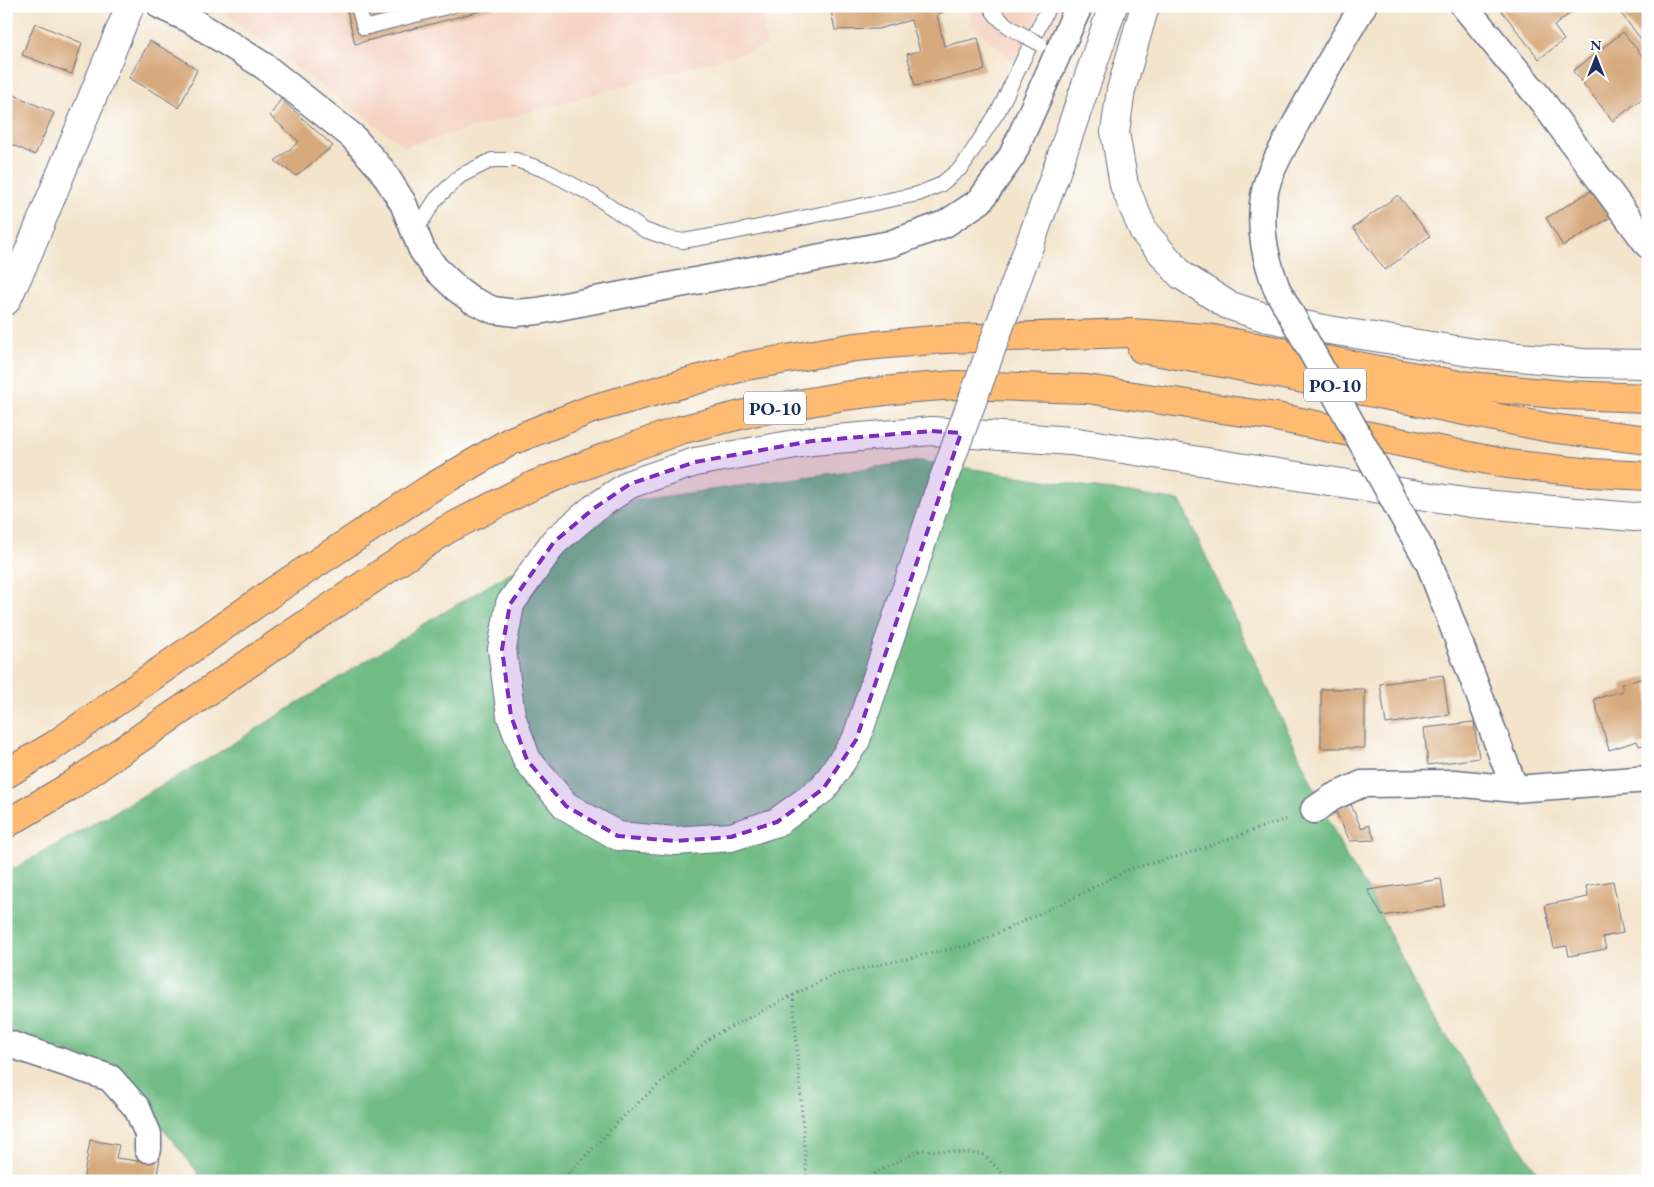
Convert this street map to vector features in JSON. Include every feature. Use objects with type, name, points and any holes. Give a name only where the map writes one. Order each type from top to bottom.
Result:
[{"type":"highway","points":[[1021,337],[1131,333],[1208,338],[1460,385],[1565,395],[1648,398]]},
{"type":"highway","name":"PO-10","points":[[6,774],[53,746],[278,589],[423,493],[510,441],[592,409],[746,366],[855,347],[944,339],[1021,337],[1153,351],[1228,364],[1550,428],[1648,440]]},
{"type":"highway","name":"PO-10","points":[[6,824],[69,787],[446,530],[534,485],[619,452],[680,430],[753,412],[854,395],[956,385],[1087,389],[1276,416],[1508,464],[1592,473],[1648,476]]},
{"type":"street","points":[[6,301],[24,263],[130,6]]},
{"type":"street","points":[[161,6],[191,20],[264,66],[352,136],[382,170],[403,203],[422,250],[435,268],[472,300],[493,310],[516,313],[538,312],[890,244],[945,224],[980,201],[1012,156],[1053,67],[1052,42],[1079,6]]},
{"type":"street","points":[[1113,6],[1054,178],[938,494],[856,740],[823,789],[777,822],[731,836],[675,841],[618,836],[566,806],[527,760],[511,716],[502,649],[510,604],[554,542],[593,509],[630,484],[695,462],[812,441],[932,431],[1071,441],[1471,503],[1634,517],[1648,516]]},
{"type":"street","points":[[1145,6],[1120,90],[1115,132],[1124,185],[1144,232],[1181,275],[1228,304],[1264,317],[1329,330],[1476,353],[1583,362],[1648,364]]},
{"type":"street","points":[[1363,6],[1307,101],[1270,174],[1263,202],[1262,231],[1266,258],[1277,289],[1429,563],[1515,789]]},
{"type":"street","points":[[1464,6],[1542,102],[1648,246]]},
{"type":"street","points":[[1314,810],[1333,797],[1362,784],[1455,783],[1515,789],[1648,779]]},
{"type":"street","points":[[6,1043],[110,1078],[137,1108],[148,1134],[148,1149]]},
{"type":"lane","points":[[358,6],[364,28],[451,6]]},
{"type":"lane","points":[[990,6],[1005,24],[1052,42]]},
{"type":"lane","points":[[416,232],[436,198],[460,176],[492,160],[516,160],[547,171],[596,197],[644,230],[683,241],[918,194],[940,185],[962,167],[999,110],[1049,6]]},
{"type":"path","points":[[561,1181],[625,1115],[711,1037],[833,975],[974,944],[1067,901],[1129,869],[1183,855],[1314,810]]},
{"type":"path","points":[[793,995],[807,1180],[812,1181]]},
{"type":"path","points":[[867,1181],[880,1170],[921,1150],[983,1154],[1010,1181]]},
{"type":"highlighted area","points":[[932,431],[961,433],[856,740],[823,789],[777,822],[731,837],[675,841],[618,836],[566,806],[527,760],[511,716],[502,649],[510,604],[554,542],[593,509],[630,484],[695,462],[812,441]]},
{"type":"shaded area","points":[[214,6],[800,6],[761,15],[767,46],[405,147]]},
{"type":"shaded area","points":[[965,6],[1062,6],[1034,78],[973,27]]},
{"type":"green space","points":[[921,461],[1180,501],[1346,856],[1368,890],[1423,1001],[1543,1181],[197,1181],[198,1173],[116,1068],[6,1032],[6,873],[210,758],[441,614],[631,501]]},
{"type":"building","points":[[346,6],[496,6],[496,7],[355,44]]},
{"type":"building","points":[[830,6],[955,6],[937,15],[944,46],[978,38],[985,70],[915,86],[907,54],[920,51],[911,20],[878,29],[835,30]]},
{"type":"building","points":[[1498,6],[1578,7],[1554,26],[1564,40],[1539,59]]},
{"type":"building","points":[[1615,6],[1648,6],[1648,48]]},
{"type":"building","points":[[35,23],[82,43],[72,74],[22,55]]},
{"type":"building","points":[[1623,32],[1648,63],[1648,94],[1613,121],[1573,71]]},
{"type":"building","points":[[150,41],[197,70],[179,108],[129,78]]},
{"type":"building","points":[[6,91],[54,113],[35,155],[6,142]]},
{"type":"building","points":[[281,99],[333,146],[296,176],[275,161],[299,142],[270,116]]},
{"type":"building","points":[[1594,189],[1611,217],[1563,246],[1546,218]]},
{"type":"building","points":[[1398,195],[1430,236],[1385,270],[1353,228]]},
{"type":"building","points":[[1443,675],[1449,715],[1386,724],[1380,684]]},
{"type":"building","points":[[1648,677],[1648,744],[1639,746],[1637,741],[1609,750],[1594,699],[1623,691],[1621,684]]},
{"type":"building","points":[[1321,689],[1365,689],[1365,748],[1321,748]]},
{"type":"building","points":[[1474,722],[1479,758],[1428,765],[1424,728]]},
{"type":"building","points":[[1350,802],[1361,828],[1369,825],[1375,840],[1350,841],[1335,810]]},
{"type":"building","points":[[1441,879],[1445,906],[1382,916],[1368,890]]},
{"type":"building","points":[[1613,881],[1623,933],[1603,937],[1606,949],[1569,956],[1567,946],[1554,948],[1545,905],[1588,897],[1586,886]]},
{"type":"building","points":[[90,1140],[119,1145],[116,1158],[138,1161],[139,1154],[160,1157],[156,1181],[83,1181]]}]
